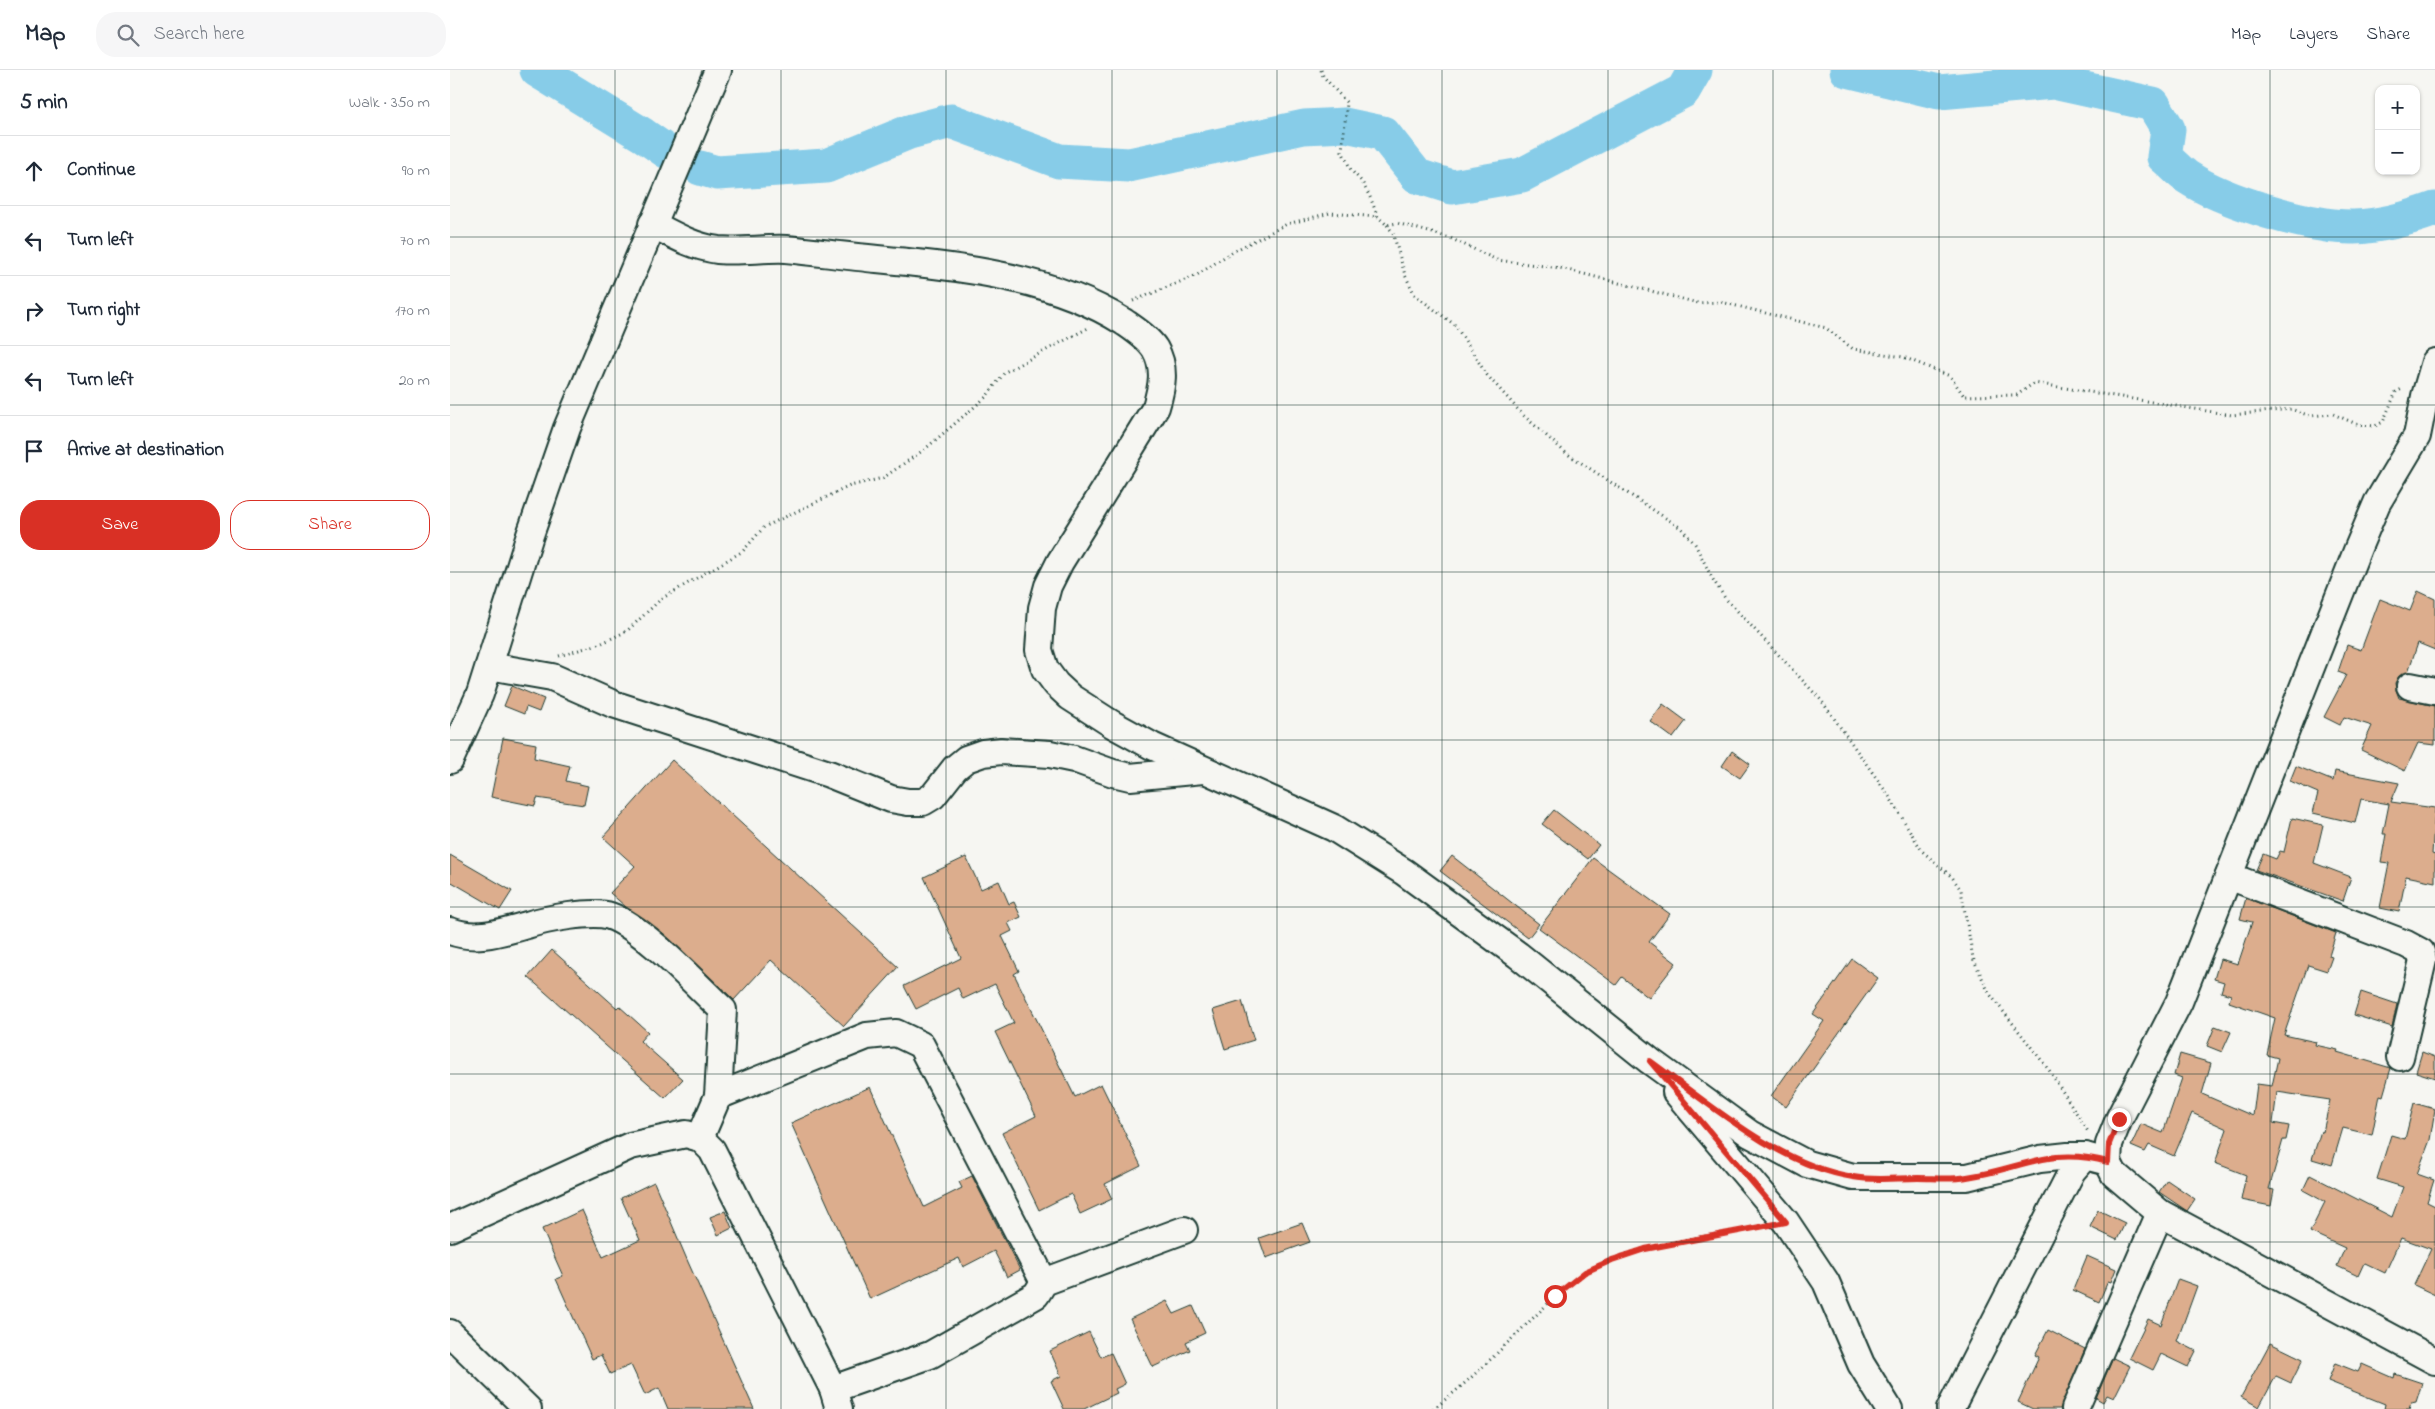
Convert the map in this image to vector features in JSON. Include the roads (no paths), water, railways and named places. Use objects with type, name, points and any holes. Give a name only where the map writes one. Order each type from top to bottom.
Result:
[{"type":"street","points":[[453,749],[489,666],[530,534],[567,428],[718,70]]},
{"type":"street","points":[[652,224],[698,246],[718,250],[784,249],[917,263],[1014,278],[1070,296],[1107,312],[1136,330],[1154,348],[1162,367],[1162,387],[1156,407],[1060,562],[1048,586],[1040,623],[1039,650],[1045,669],[1056,684],[1070,697],[1112,724],[1203,770],[1274,799],[1334,828],[1404,872],[1518,955],[1650,1061],[1750,1134],[1807,1164],[1853,1177],[1967,1177],[2040,1159],[2097,1159],[2160,1212],[2435,1361]]},
{"type":"street","points":[[1950,1409],[2072,1171],[2097,1159],[2109,1144],[2119,1119],[2179,1002],[2358,548],[2377,504],[2417,436],[2432,372]]},
{"type":"street","points":[[489,666],[552,677],[612,704],[829,774],[891,799],[908,802],[923,802],[933,796],[955,768],[966,759],[983,752],[1001,751],[1050,754],[1074,759],[1130,777],[1203,770]]},
{"type":"street","points":[[2229,876],[2406,944],[2421,952],[2423,960],[2400,1057]]},
{"type":"street","points":[[450,931],[464,936],[479,937],[544,920],[608,915],[637,930],[723,1010],[718,1096],[700,1138]]},
{"type":"street","points":[[718,1096],[867,1036],[896,1033],[921,1045],[1044,1282]]},
{"type":"street","points":[[1650,1061],[1786,1222],[1826,1282],[1861,1364],[1889,1409]]},
{"type":"street","points":[[450,1228],[630,1146],[686,1134],[700,1138],[712,1150],[836,1399],[930,1355],[1036,1295],[1044,1282],[1184,1230]]},
{"type":"street","points":[[2075,1409],[2160,1212]]},
{"type":"street","points":[[450,1333],[528,1409]]},
{"type":"waterway","points":[[537,70],[666,151]]},
{"type":"waterway","points":[[700,168],[717,173],[826,166],[909,132],[951,121],[1059,161],[1129,165],[1304,127],[1345,125],[1383,133],[1417,176],[1452,187],[1522,175],[1683,91],[1695,70]]},
{"type":"waterway","points":[[1847,70],[1939,92],[2053,82],[2153,104],[2168,129],[2164,157],[2181,173],[2203,186],[2244,204],[2292,218],[2315,223],[2354,227],[2395,221],[2435,209]]}]
